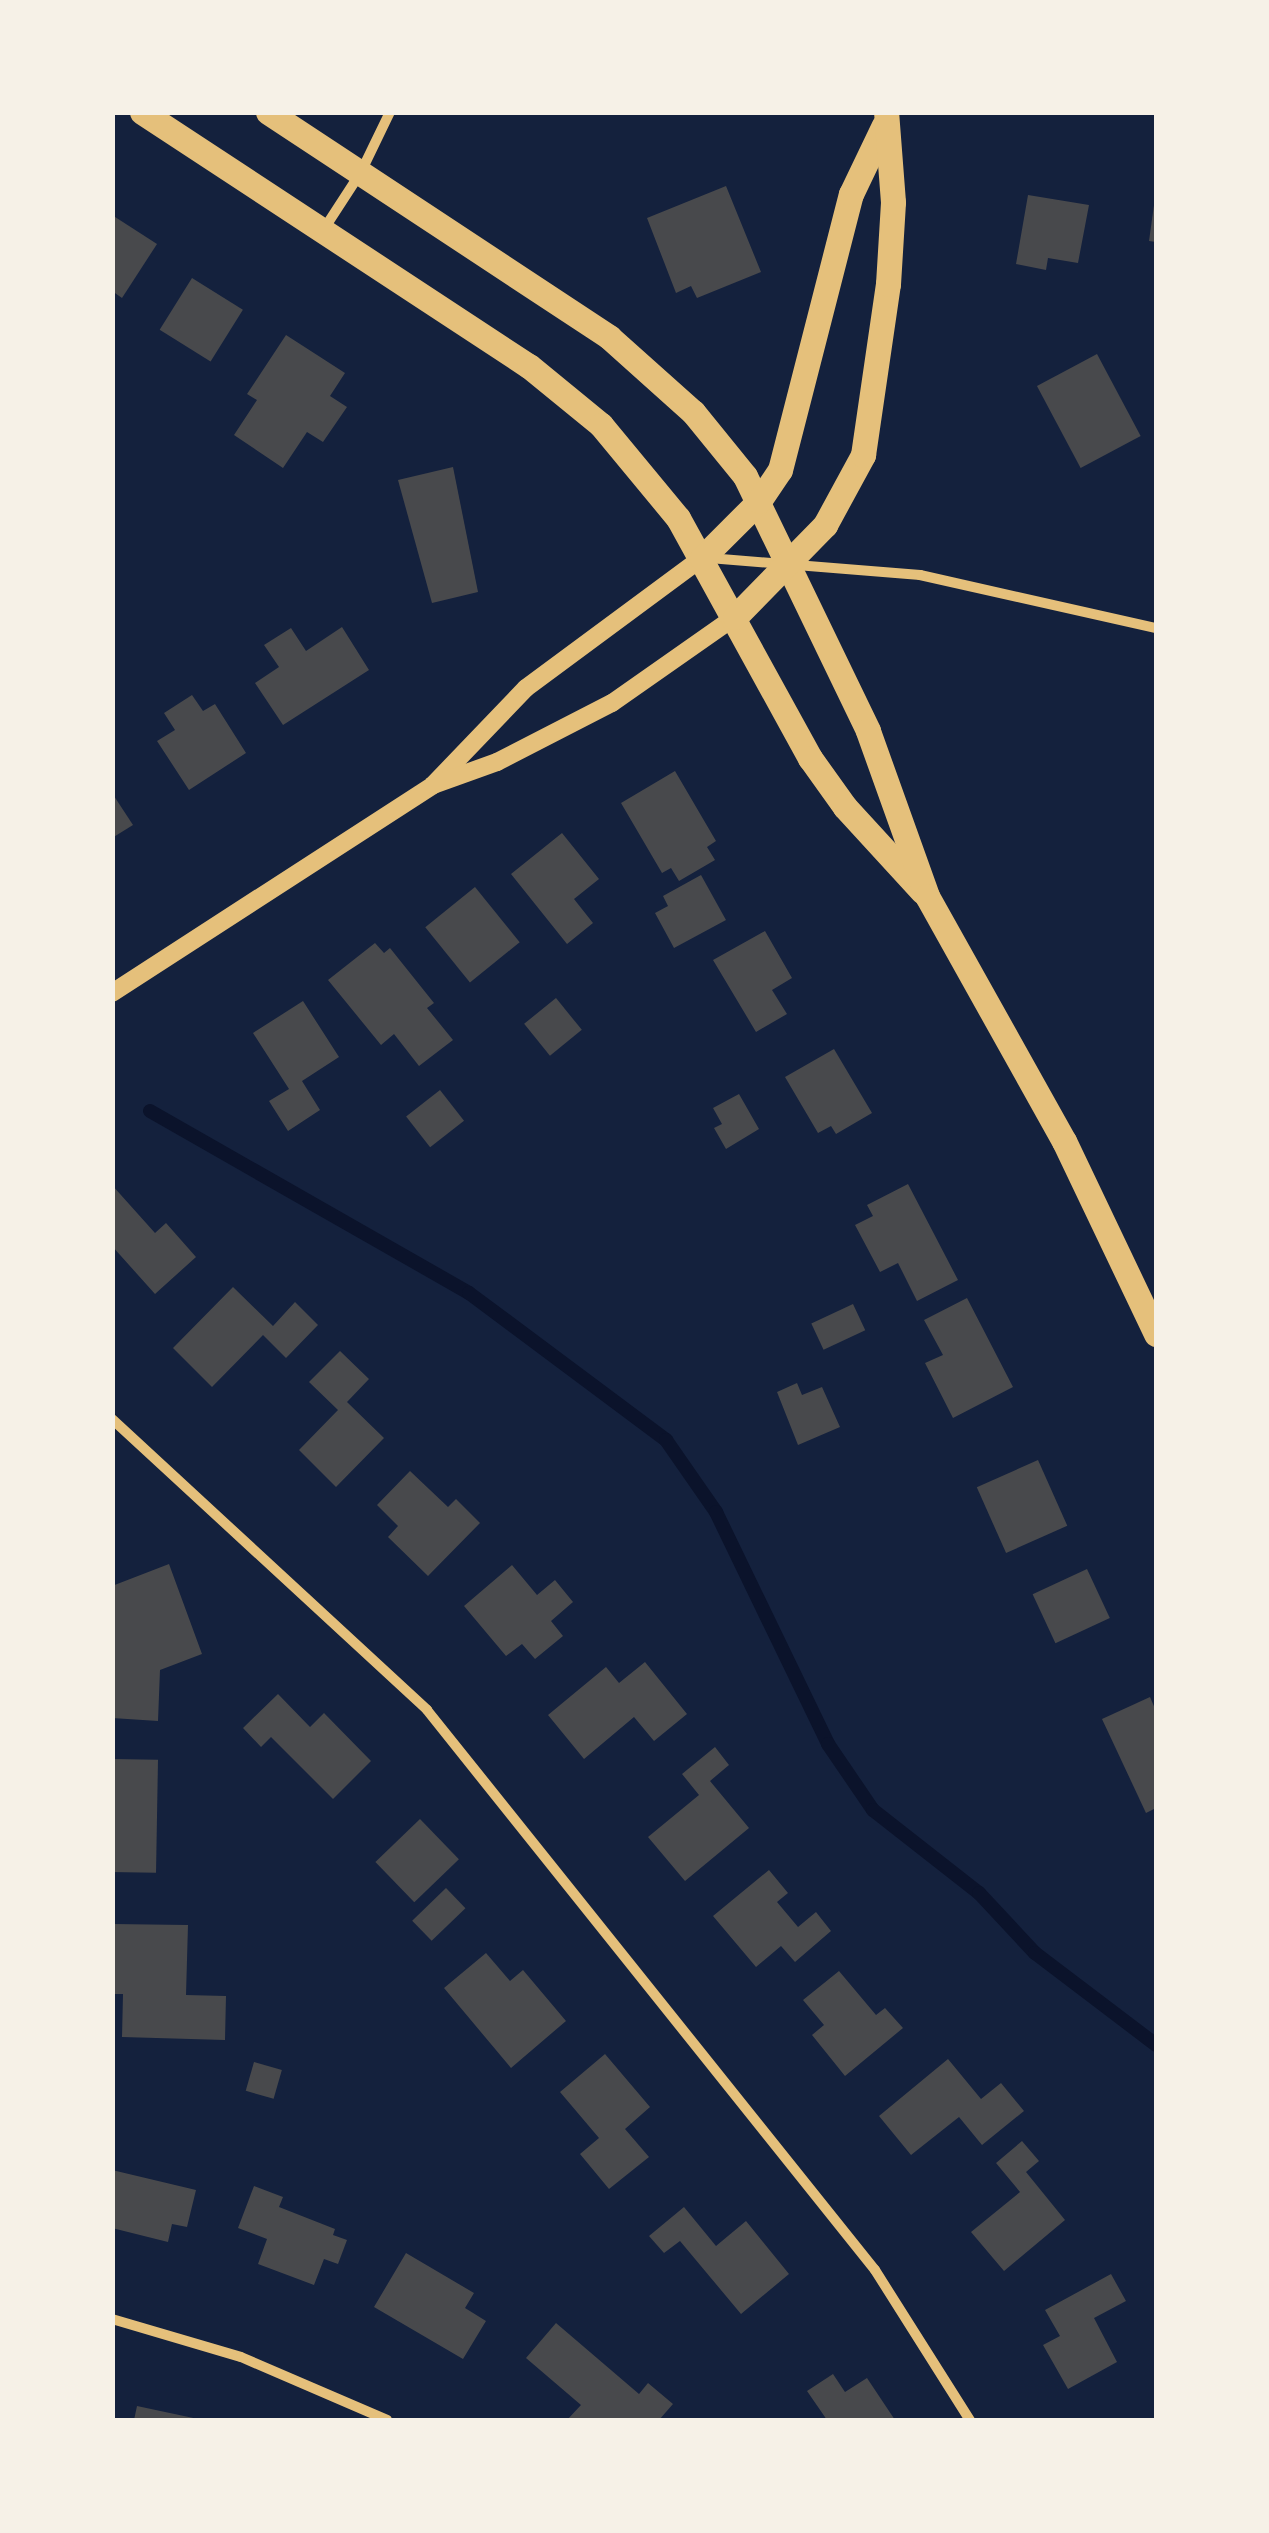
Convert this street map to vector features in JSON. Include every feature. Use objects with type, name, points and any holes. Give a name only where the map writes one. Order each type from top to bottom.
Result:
[{"type":"main road","points":[[142,112],[529,366],[601,425],[644,471],[702,558],[810,758],[844,807],[927,896]]},
{"type":"main road","points":[[268,112],[634,356],[712,432],[760,501],[793,563],[892,785],[927,896],[1064,1141],[1156,1334]]},
{"type":"main road","points":[[702,558],[760,501],[786,454],[850,194],[885,119]]},
{"type":"main road","points":[[736,617],[793,563],[836,508],[863,456],[890,252],[893,202],[885,119]]},
{"type":"street","points":[[323,230],[361,172],[390,112]]},
{"type":"street","points":[[433,786],[526,688],[702,558],[920,575],[1156,628]]},
{"type":"street","points":[[112,994],[433,786],[497,762],[612,703],[736,617]]},
{"type":"street","points":[[112,1419],[427,1710],[875,2270],[970,2420]]},
{"type":"street","points":[[112,2319],[241,2358],[387,2420]]},
{"type":"building","points":[[726,186],[761,272],[697,298],[691,286],[676,293],[647,218]]},
{"type":"building","points":[[1028,195],[1089,205],[1078,263],[1048,258],[1046,270],[1016,264]]},
{"type":"building","points":[[1156,205],[1156,242],[1149,241]]},
{"type":"building","points":[[112,215],[157,244],[122,298],[112,291]]},
{"type":"building","points":[[192,278],[243,310],[211,362],[160,330]]},
{"type":"building","points":[[286,335],[345,373],[330,396],[347,407],[323,442],[307,432],[283,468],[234,435],[257,400],[247,394]]},
{"type":"building","points":[[1097,354],[1141,436],[1081,468],[1037,386]]},
{"type":"building","points":[[453,467],[478,592],[432,603],[398,480]]},
{"type":"building","points":[[342,627],[369,670],[283,725],[255,683],[279,667],[264,645],[291,628],[306,651]]},
{"type":"building","points":[[192,695],[203,711],[215,704],[246,753],[189,790],[157,741],[175,730],[164,713]]},
{"type":"building","points":[[675,771],[716,841],[707,847],[715,860],[679,881],[671,868],[662,873],[621,803]]},
{"type":"building","points":[[112,793],[133,825],[112,838]]},
{"type":"building","points":[[562,833],[599,879],[574,899],[593,923],[567,944],[511,874]]},
{"type":"building","points":[[701,875],[726,920],[674,948],[655,913],[668,906],[663,896]]},
{"type":"building","points":[[475,887],[520,942],[470,982],[425,927]]},
{"type":"building","points":[[765,931],[792,978],[772,990],[787,1014],[756,1032],[713,960]]},
{"type":"building","points":[[375,943],[384,953],[390,948],[434,1003],[427,1008],[453,1040],[419,1066],[394,1034],[381,1045],[328,980]]},
{"type":"building","points":[[556,998],[582,1030],[550,1056],[524,1024]]},
{"type":"building","points":[[303,1001],[339,1057],[302,1081],[320,1110],[288,1131],[269,1101],[289,1089],[253,1033]]},
{"type":"building","points":[[834,1049],[872,1113],[836,1134],[831,1126],[818,1133],[785,1077]]},
{"type":"building","points":[[440,1090],[464,1121],[430,1147],[406,1116]]},
{"type":"building","points":[[739,1094],[759,1129],[726,1149],[714,1128],[722,1124],[713,1108]]},
{"type":"building","points":[[908,1184],[958,1280],[917,1301],[898,1263],[880,1272],[855,1225],[873,1216],[867,1205]]},
{"type":"building","points":[[112,1185],[155,1233],[166,1223],[196,1257],[155,1294],[112,1246]]},
{"type":"building","points":[[233,1287],[273,1326],[295,1302],[318,1325],[286,1358],[263,1335],[212,1387],[173,1348]]},
{"type":"building","points":[[967,1298],[1013,1387],[953,1418],[925,1363],[943,1355],[924,1320]]},
{"type":"building","points":[[853,1304],[865,1330],[824,1350],[811,1323]]},
{"type":"building","points":[[340,1351],[369,1379],[347,1402],[384,1438],[336,1487],[299,1450],[338,1410],[309,1382]]},
{"type":"building","points":[[797,1383],[802,1395],[822,1387],[840,1427],[798,1445],[777,1392]]},
{"type":"building","points":[[1038,1460],[1067,1526],[1006,1553],[977,1487]]},
{"type":"building","points":[[410,1471],[448,1507],[456,1499],[480,1523],[428,1576],[388,1537],[398,1526],[377,1505]]},
{"type":"building","points":[[169,1564],[202,1654],[160,1670],[158,1721],[112,1718],[112,1586]]},
{"type":"building","points":[[512,1565],[537,1595],[555,1580],[573,1602],[551,1621],[563,1636],[535,1659],[522,1644],[506,1656],[464,1606]]},
{"type":"building","points":[[1087,1569],[1110,1618],[1055,1643],[1033,1594]]},
{"type":"building","points":[[645,1662],[687,1714],[654,1741],[634,1717],[584,1759],[548,1715],[606,1667],[619,1683]]},
{"type":"building","points":[[278,1694],[310,1727],[324,1713],[371,1761],[333,1799],[271,1737],[261,1747],[243,1728]]},
{"type":"building","points":[[1150,1697],[1156,1711],[1156,1808],[1146,1813],[1102,1719]]},
{"type":"building","points":[[715,1747],[729,1765],[710,1781],[749,1828],[685,1881],[648,1837],[699,1795],[682,1774]]},
{"type":"building","points":[[112,1759],[158,1760],[156,1873],[112,1872]]},
{"type":"building","points":[[420,1819],[459,1859],[414,1902],[375,1862]]},
{"type":"building","points":[[769,1870],[788,1893],[777,1902],[798,1927],[816,1912],[831,1931],[795,1962],[781,1946],[756,1967],[713,1916]]},
{"type":"building","points":[[446,1888],[465,1908],[432,1941],[412,1921]]},
{"type":"building","points":[[112,1924],[188,1925],[186,1995],[226,1996],[225,2040],[122,2037],[123,1994],[112,1994]]},
{"type":"building","points":[[486,1953],[510,1981],[523,1970],[566,2021],[511,2068],[444,1988]]},
{"type":"building","points":[[839,1971],[876,2015],[885,2008],[903,2028],[845,2076],[812,2035],[824,2025],[803,2000]]},
{"type":"building","points":[[605,2054],[650,2107],[625,2129],[649,2157],[609,2189],[580,2154],[599,2138],[560,2092]]},
{"type":"building","points":[[948,2059],[981,2099],[1001,2083],[1024,2111],[982,2145],[959,2117],[911,2155],[879,2116]]},
{"type":"building","points":[[254,2062],[282,2070],[274,2099],[246,2091]]},
{"type":"building","points":[[1022,2141],[1039,2161],[1026,2172],[1065,2220],[1004,2271],[971,2232],[1020,2192],[996,2163]]},
{"type":"building","points":[[112,2170],[196,2190],[187,2227],[172,2224],[168,2242],[112,2228]]},
{"type":"building","points":[[254,2186],[283,2197],[279,2207],[335,2229],[333,2235],[347,2240],[338,2264],[324,2259],[314,2285],[258,2264],[267,2239],[238,2228]]},
{"type":"building","points":[[684,2207],[716,2246],[746,2221],[789,2274],[741,2314],[680,2241],[664,2253],[649,2236]]},
{"type":"building","points":[[406,2253],[474,2293],[465,2308],[486,2321],[463,2359],[374,2307]]},
{"type":"building","points":[[1111,2274],[1126,2301],[1094,2318],[1117,2362],[1068,2389],[1043,2345],[1060,2336],[1045,2310]]},
{"type":"building","points":[[556,2323],[639,2394],[648,2383],[673,2404],[659,2420],[567,2420],[581,2405],[526,2358]]},
{"type":"building","points":[[833,2374],[845,2392],[867,2378],[895,2420],[827,2420],[807,2391]]},
{"type":"building","points":[[137,2406],[198,2419],[198,2420],[134,2420]]},
{"type":"waterway","points":[[150,1111],[469,1293],[666,1440],[716,1512],[828,1744],[873,1810],[979,1893],[1035,1953],[1156,2045]]}]
